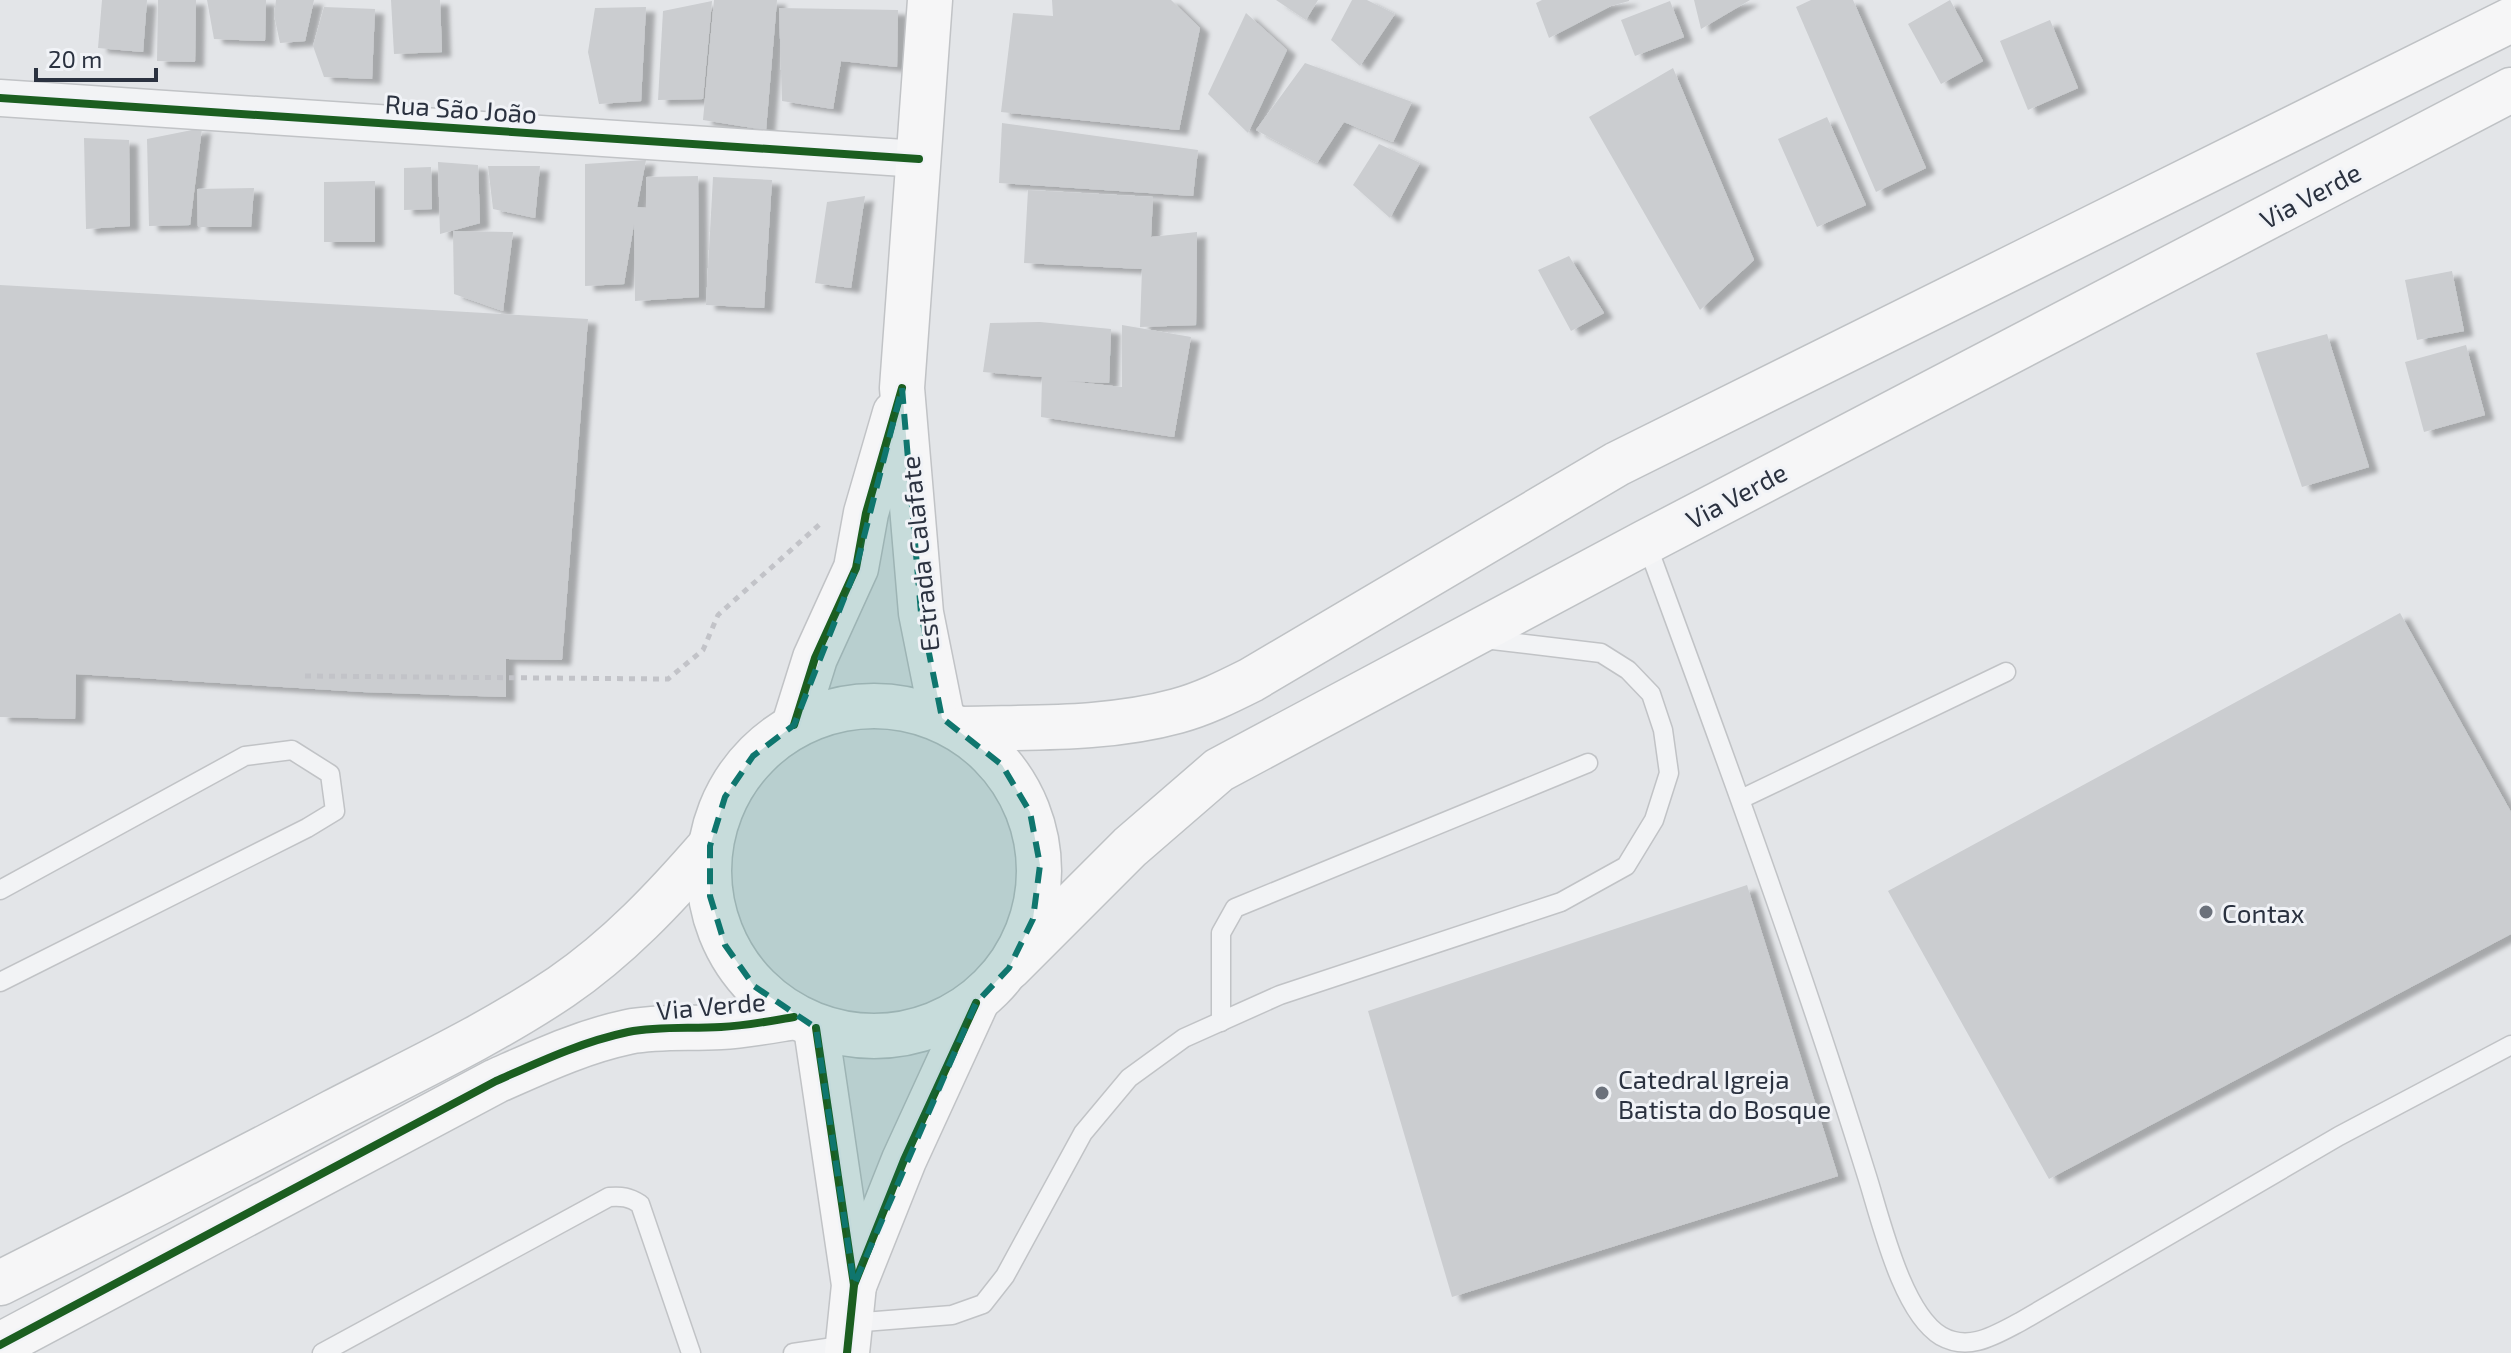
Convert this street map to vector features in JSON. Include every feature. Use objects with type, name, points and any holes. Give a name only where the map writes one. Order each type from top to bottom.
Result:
[{"type":"main road","name":"Estrada Calafate","points":[[930,0],[902,388],[921,613],[952,724]]},
{"type":"main road","points":[[976,1003],[940,1025],[899,1036],[857,1037],[805,1022],[754,986],[725,945],[710,896],[710,846],[725,797],[753,756],[794,725],[841,707],[892,705],[952,724],[1082,725],[1177,711],[1216,698],[1617,464],[2511,20]]},
{"type":"main road","name":"Via Verde","points":[[976,1003],[1130,847],[1219,770],[1646,542],[2511,90]]},
{"type":"main road","name":"Estrada Calafate","points":[[794,725],[815,658],[856,568],[866,513],[902,388]]},
{"type":"main road","points":[[952,724],[1002,765],[1030,812],[1040,865],[1033,919],[1009,968]]},
{"type":"main road","points":[[0,1283],[185,1191],[551,993],[599,958],[670,892],[710,846]]},
{"type":"main road","points":[[850,1327],[904,1160],[976,1003]]},
{"type":"main road","points":[[805,1022],[850,1327]]},
{"type":"main road","name":"Via Verde","points":[[0,1345],[496,1081],[588,1042],[632,1032],[676,1027],[805,1022]]},
{"type":"street","name":"Rua São João","points":[[0,98],[919,159]]},
{"type":"lane","points":[[1646,542],[1741,799],[1842,1094],[1900,1281],[1918,1311],[1940,1335],[1961,1343],[1981,1342],[2339,1136],[2511,1045]]},
{"type":"lane","points":[[793,1353],[850,1327],[952,1315],[983,1304],[1005,1276],[1083,1133],[1129,1078],[1184,1038],[1280,995],[1561,902],[1626,866],[1654,820],[1669,773],[1663,730],[1651,694],[1628,670],[1601,653],[1469,637]]},
{"type":"lane","points":[[1741,799],[2006,672]]},
{"type":"lane","points":[[0,890],[245,756],[292,750],[330,774],[335,811],[307,828],[0,982]]},
{"type":"lane","points":[[1221,1022],[1221,933],[1235,908],[1588,763]]},
{"type":"lane","points":[[322,1353],[609,1197],[620,1196],[640,1204],[691,1353]]},
{"type":"path","points":[[305,676],[668,679],[703,650],[718,615],[819,524],[866,513]]},
{"type":"highlighted area","points":[[902,388],[921,613],[942,718],[1002,765],[1030,812],[1040,865],[1033,919],[1009,968],[976,1003],[854,1285],[816,1028],[754,986],[725,945],[710,896],[710,846],[725,797],[753,756],[794,725],[856,568]]},
{"type":"building","points":[[102,0],[147,0],[143,52],[98,48]]},
{"type":"building","points":[[158,0],[196,0],[195,62],[157,61]]},
{"type":"building","points":[[207,0],[266,0],[265,41],[214,39]]},
{"type":"building","points":[[276,0],[314,0],[305,41],[280,43],[274,15]]},
{"type":"building","points":[[391,0],[440,0],[442,52],[394,54]]},
{"type":"building","points":[[714,0],[777,0],[766,130],[703,120]]},
{"type":"building","points":[[1052,0],[1171,0],[1200,28],[1179,130],[1001,112],[1013,13],[1053,16]]},
{"type":"building","points":[[1276,0],[1318,0],[1306,20]]},
{"type":"building","points":[[1352,0],[1367,0],[1395,14],[1360,66],[1331,40]]},
{"type":"building","points":[[1542,0],[1629,1],[1611,6],[1549,38],[1536,3]]},
{"type":"building","points":[[1694,0],[1750,0],[1701,29]]},
{"type":"building","points":[[1811,0],[1853,0],[1926,168],[1876,192],[1796,7]]},
{"type":"building","points":[[1950,0],[1983,61],[1941,84],[1908,24]]},
{"type":"building","points":[[712,1],[703,99],[658,100],[663,11]]},
{"type":"building","points":[[1670,1],[1684,37],[1635,56],[1621,20]]},
{"type":"building","points":[[324,7],[375,9],[372,79],[324,77],[313,46]]},
{"type":"building","points":[[646,7],[641,101],[599,104],[588,52],[595,8]]},
{"type":"building","points":[[779,8],[898,10],[897,67],[841,61],[833,109],[782,101]]},
{"type":"building","points":[[1246,13],[1287,50],[1248,133],[1208,94]]},
{"type":"building","points":[[2050,20],[2078,88],[2028,110],[2000,41]]},
{"type":"building","points":[[1305,63],[1412,102],[1393,142],[1344,122],[1317,163],[1256,130]]},
{"type":"building","points":[[1673,68],[1754,260],[1700,310],[1589,117]]},
{"type":"building","points":[[1827,117],[1866,205],[1817,227],[1778,139]]},
{"type":"building","points":[[1002,123],[1198,150],[1193,196],[999,183]]},
{"type":"building","points":[[202,128],[190,225],[149,226],[147,139]]},
{"type":"building","points":[[84,138],[129,140],[130,226],[86,229]]},
{"type":"building","points":[[1379,144],[1420,163],[1390,218],[1353,185]]},
{"type":"building","points":[[646,160],[637,207],[646,208],[646,177],[698,176],[699,297],[635,301],[634,224],[624,284],[585,286],[585,164]]},
{"type":"building","points":[[438,162],[478,165],[480,223],[440,234]]},
{"type":"building","points":[[488,166],[540,166],[535,218],[493,209]]},
{"type":"building","points":[[431,167],[432,209],[404,210],[404,168]]},
{"type":"building","points":[[713,177],[772,180],[764,308],[706,305]]},
{"type":"building","points":[[375,181],[375,242],[324,242],[324,182]]},
{"type":"building","points":[[254,188],[251,227],[198,227],[197,189]]},
{"type":"building","points":[[1028,190],[1153,197],[1151,237],[1197,232],[1196,325],[1140,327],[1142,269],[1024,263]]},
{"type":"building","points":[[865,196],[851,288],[815,283],[827,202]]},
{"type":"building","points":[[453,231],[513,232],[503,311],[454,294]]},
{"type":"building","points":[[1569,256],[1604,313],[1571,331],[1538,270]]},
{"type":"building","points":[[2452,271],[2464,331],[2417,340],[2405,280]]},
{"type":"building","points":[[0,285],[588,319],[562,660],[506,659],[506,697],[363,692],[76,674],[75,719],[0,717]]},
{"type":"building","points":[[1040,322],[1111,329],[1109,383],[1067,381],[1122,387],[1122,325],[1191,337],[1174,437],[1041,417],[1042,377],[983,372],[990,323]]},
{"type":"building","points":[[2327,334],[2369,467],[2302,487],[2256,353]]},
{"type":"building","points":[[2466,345],[2485,415],[2424,432],[2405,362]]},
{"type":"building","name":"Contax","points":[[2400,613],[2511,812],[2511,934],[2049,1179],[1888,891]]},
{"type":"building","name":"Catedral Igreja Batista do Bosque","points":[[1747,885],[1838,1176],[1452,1297],[1368,1011]]},
{"type":"cycle path","points":[[0,98],[919,159]]},
{"type":"cycle path","points":[[794,725],[815,658],[856,568],[866,513],[902,388]]},
{"type":"cycle path","points":[[854,1285],[904,1160],[976,1003]]},
{"type":"cycle path","points":[[0,1345],[496,1081],[544,1060],[628,1032],[730,1026],[794,1017]]},
{"type":"cycle path","points":[[816,1028],[854,1285],[847,1353]]},
{"type":"place","name":"Contax","points":[[2206,912]]},
{"type":"place","name":"Catedral Igreja Batista do Bosque","points":[[1602,1093]]}]
